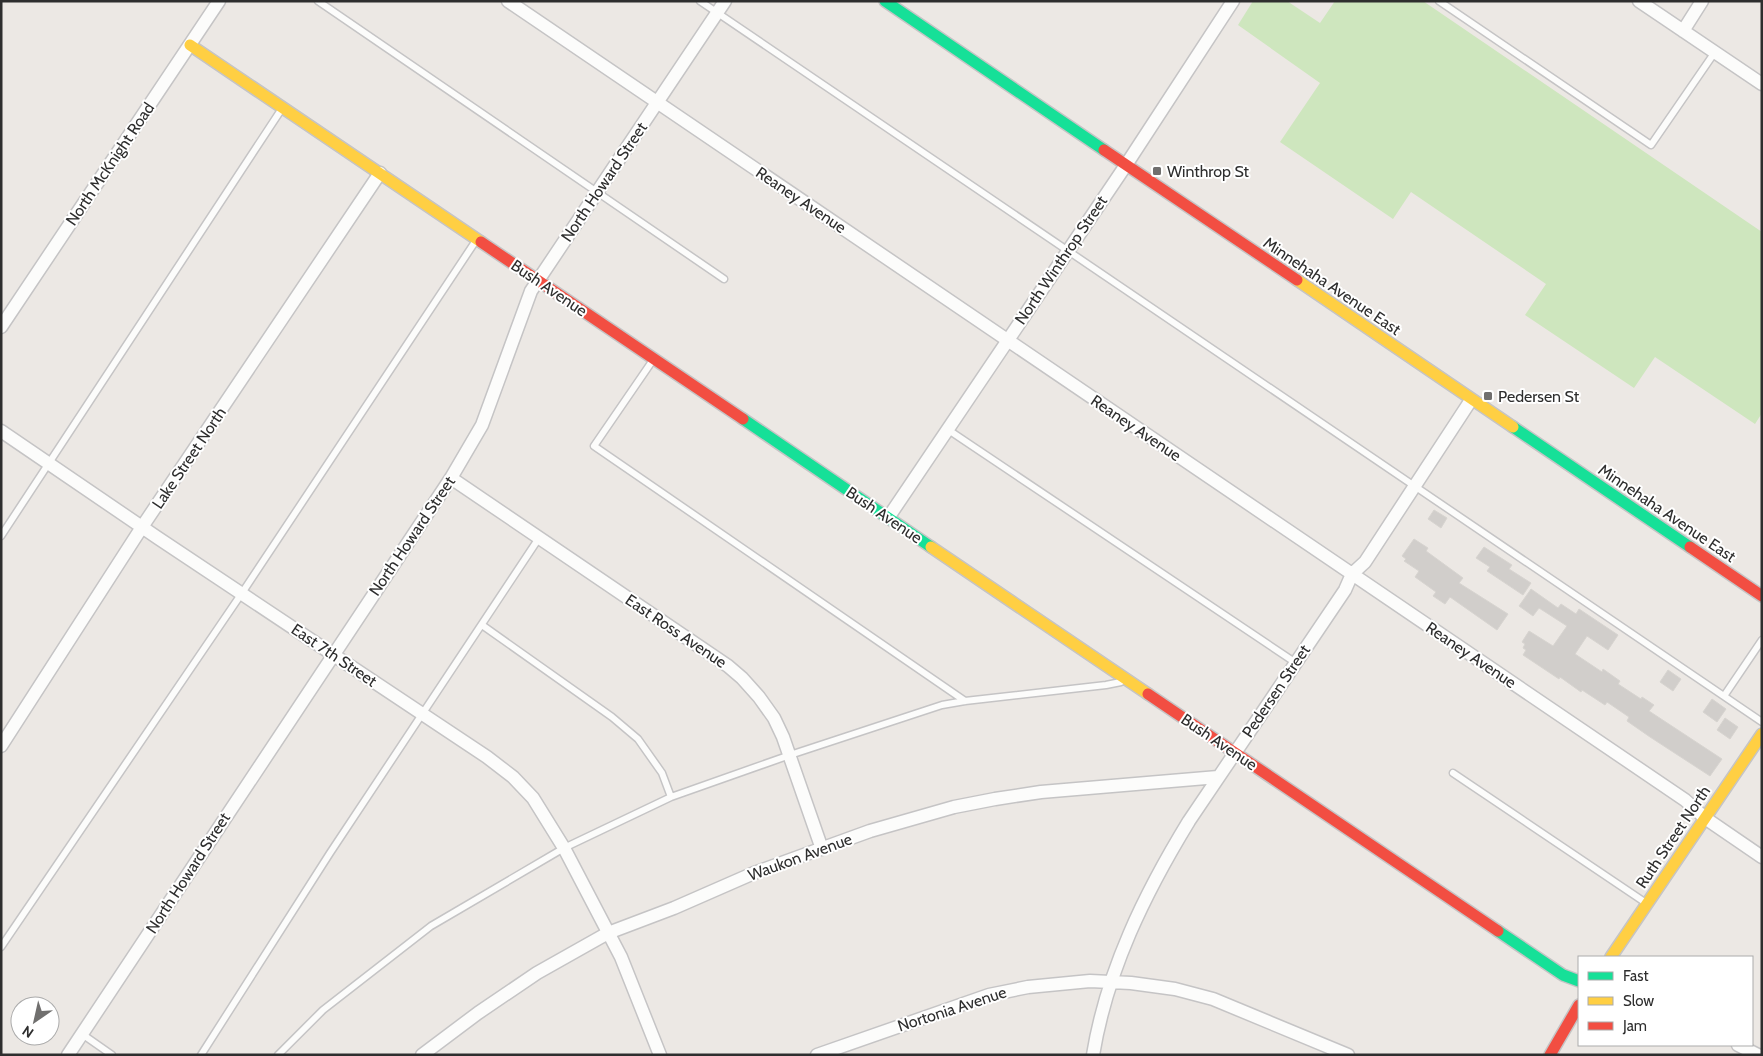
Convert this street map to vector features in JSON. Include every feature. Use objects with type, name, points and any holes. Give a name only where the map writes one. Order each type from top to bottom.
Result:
[{"type":"street","name":"North McKnight Road","points":[[1,328],[219,1]]},
{"type":"street","name":"Reaney Avenue","points":[[508,1],[1685,800],[1705,818],[1762,858]]},
{"type":"street","name":"North Howard Street","points":[[68,1055],[451,478],[482,425],[528,296],[725,1]]},
{"type":"street","name":"Minnehaha Avenue East","points":[[885,1],[1762,596]]},
{"type":"street","name":"North Winthrop Street","points":[[888,518],[1126,165],[1233,1]]},
{"type":"street","points":[[1639,1],[1762,84]]},
{"type":"street","points":[[1682,31],[1702,1]]},
{"type":"street","name":"Bush Avenue","points":[[190,45],[1563,975],[1578,981]]},
{"type":"street","name":"Lake Street North","points":[[1,746],[142,527],[380,173]]},
{"type":"street","name":"Pedersen Street","points":[[1093,1055],[1096,1037],[1126,939],[1143,902],[1171,850],[1218,777],[1345,590],[1352,574],[1365,562],[1471,400]]},
{"type":"street","name":"East 7th Street","points":[[1,431],[487,757],[513,777],[533,798],[564,848],[621,957],[660,1055]]},
{"type":"street","name":"East Ross Avenue","points":[[451,478],[728,666],[742,678],[774,718],[783,737],[822,849]]},
{"type":"street","name":"Ruth Street North","points":[[1612,956],[1762,734]]},
{"type":"street","name":"Waukon Avenue","points":[[422,1055],[478,1013],[537,974],[608,933],[674,908],[754,873],[899,821],[954,806],[1041,792],[1218,777]]},
{"type":"street","name":"Nortonia Avenue","points":[[817,1055],[989,994],[1067,982],[1112,981],[1175,989],[1213,999],[1348,1055]]},
{"type":"street","points":[[1550,1055],[1555,1043],[1578,1006]]},
{"type":"street","points":[[1740,1046],[1758,1055]]},
{"type":"lane","points":[[318,1],[724,279]]},
{"type":"lane","points":[[700,1],[1762,722]]},
{"type":"lane","points":[[1439,1],[1651,145],[1715,52]]},
{"type":"lane","points":[[1,536],[283,107]]},
{"type":"lane","points":[[1,947],[242,593],[478,239]]},
{"type":"lane","points":[[654,359],[594,446],[965,701]]},
{"type":"lane","points":[[947,429],[1296,663]]},
{"type":"lane","points":[[201,1055],[325,862],[539,538]]},
{"type":"lane","points":[[482,625],[612,717],[638,739],[662,773],[671,797]]},
{"type":"lane","points":[[1724,696],[1762,640]]},
{"type":"lane","points":[[278,1055],[323,1010],[431,926],[564,848],[671,797],[790,754],[942,706],[965,701],[1106,685],[1128,680]]},
{"type":"lane","points":[[1453,773],[1647,904]]},
{"type":"lane","points":[[82,1034],[112,1055]]},
{"type":"green space","points":[[1253,1],[1287,1],[1320,23],[1335,1],[1423,1],[1762,232],[1762,413],[1755,424],[1655,357],[1634,388],[1525,315],[1546,284],[1411,192],[1393,219],[1280,142],[1320,83],[1238,25]]},
{"type":"building","points":[[1434,510],[1447,518],[1441,528],[1428,519]]},
{"type":"building","points":[[1414,539],[1428,548],[1426,551],[1463,578],[1459,583],[1508,614],[1497,630],[1450,597],[1445,604],[1433,596],[1436,592],[1415,577],[1419,571],[1404,561],[1406,559],[1402,556]]},
{"type":"building","points":[[1484,547],[1512,565],[1509,569],[1531,583],[1523,595],[1487,571],[1490,567],[1476,558]]},
{"type":"building","points":[[1531,589],[1558,608],[1561,604],[1576,614],[1579,609],[1618,635],[1608,650],[1587,636],[1575,654],[1602,672],[1603,669],[1620,681],[1618,684],[1654,705],[1649,711],[1722,759],[1710,776],[1627,721],[1629,717],[1607,702],[1605,705],[1582,690],[1581,692],[1523,655],[1526,650],[1523,648],[1525,644],[1522,642],[1529,631],[1553,646],[1567,626],[1539,608],[1533,616],[1519,606]]},
{"type":"building","points":[[1668,670],[1681,679],[1673,691],[1660,682]]},
{"type":"building","points":[[1712,699],[1726,709],[1717,722],[1703,712]]},
{"type":"building","points":[[1725,718],[1738,727],[1730,739],[1717,730]]},
{"type":"traffic: fast","points":[[885,1],[1104,150]]},
{"type":"traffic: fast","points":[[743,419],[931,547]]},
{"type":"traffic: fast","points":[[1513,427],[1690,547]]},
{"type":"traffic: fast","points":[[1498,931],[1563,975],[1578,981]]},
{"type":"traffic: slow","points":[[190,45],[481,242]]},
{"type":"traffic: slow","points":[[1297,280],[1513,427]]},
{"type":"traffic: slow","points":[[931,547],[1148,694]]},
{"type":"traffic: slow","points":[[1612,956],[1762,734]]},
{"type":"traffic: jam","points":[[1104,150],[1297,280]]},
{"type":"traffic: jam","points":[[481,242],[743,419]]},
{"type":"traffic: jam","points":[[1690,547],[1762,596]]},
{"type":"traffic: jam","points":[[1148,694],[1498,931]]},
{"type":"traffic: jam","points":[[1550,1055],[1578,1007]]},
{"type":"place","name":"Winthrop St","points":[[1157,171]]},
{"type":"place","name":"Pedersen St","points":[[1488,396]]}]
